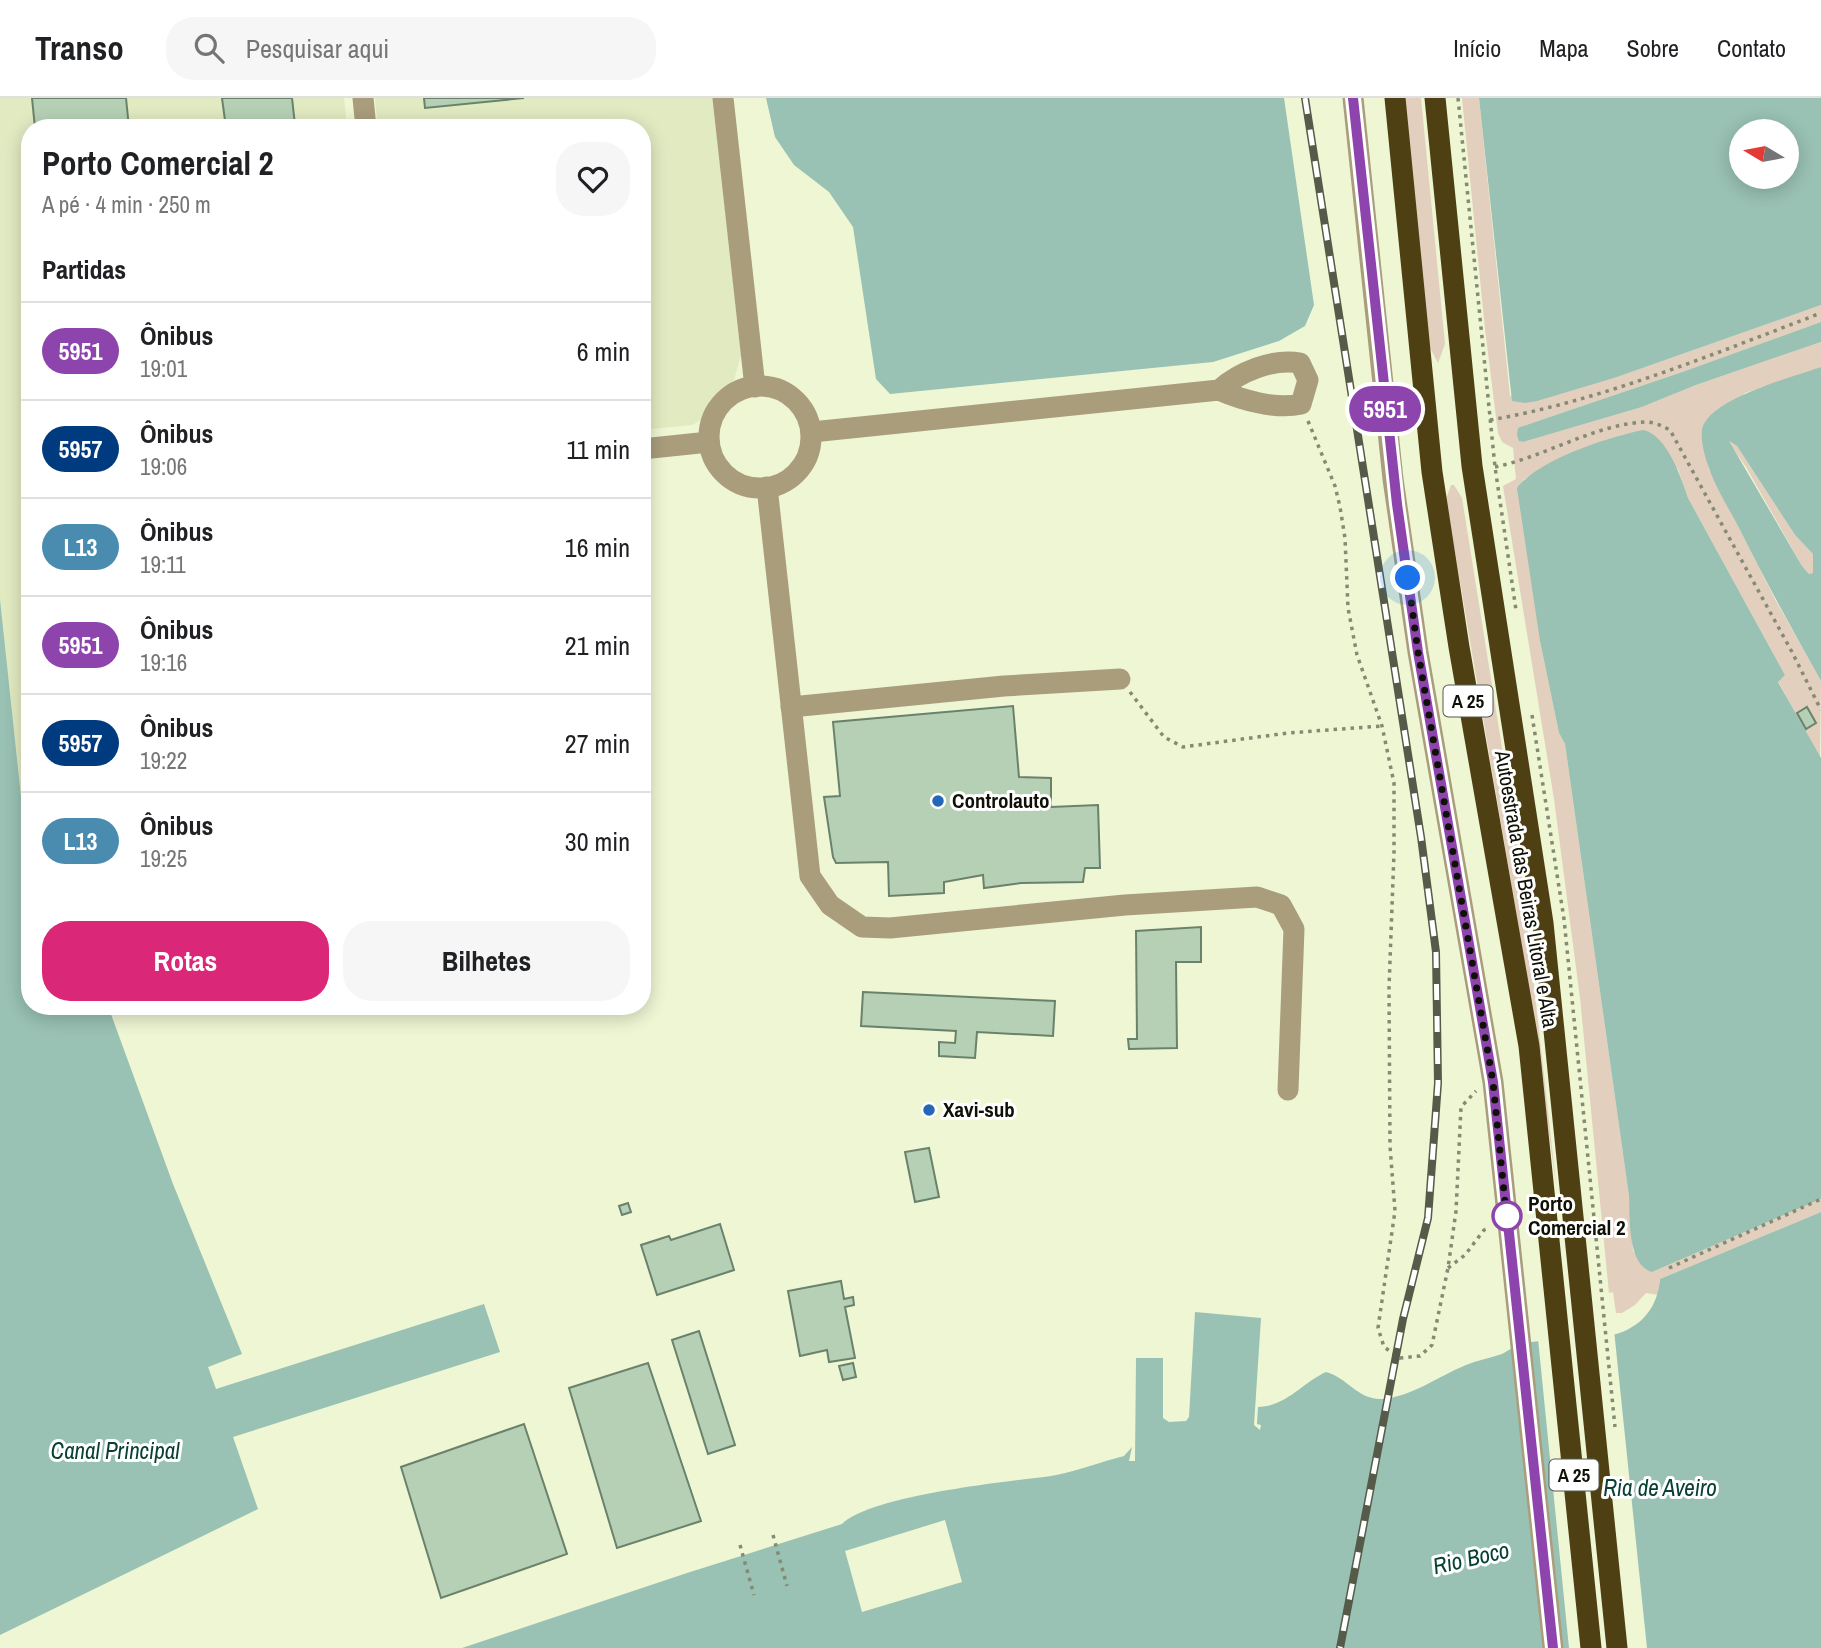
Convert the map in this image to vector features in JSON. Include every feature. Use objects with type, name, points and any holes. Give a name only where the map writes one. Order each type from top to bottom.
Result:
[{"type":"highway","name":"Autoestrada das Beiras Litoral e Alta","points":[[1395,98],[1432,472],[1462,666],[1529,1046],[1591,1648]]},
{"type":"highway","name":"Autoestrada das Beiras Litoral e Alta","points":[[1435,98],[1472,466],[1543,923],[1592,1298],[1617,1648]]},
{"type":"street","points":[[363,98],[365,119]]},
{"type":"street","points":[[723,98],[755,387]]},
{"type":"street","points":[[1353,98],[1393,479],[1418,652],[1493,1082],[1553,1648]]},
{"type":"street","points":[[812,432],[1219,390],[1235,397],[1289,407],[1301,404],[1308,380],[1300,363],[1287,360],[1235,376],[1219,390]]},
{"type":"street","points":[[767,386],[789,393],[805,410],[812,432],[809,455],[796,474],[777,486],[767,487],[754,488],[732,481],[716,464],[709,442],[712,419],[725,400],[744,388],[767,386]]},
{"type":"street","points":[[651,448],[709,442]]},
{"type":"street","points":[[767,487],[810,876],[830,905],[862,926],[890,928],[1125,905],[1257,897],[1281,905],[1294,929],[1288,1090]]},
{"type":"street","points":[[791,707],[1121,679]]},
{"type":"path","points":[[1458,98],[1495,467],[1516,614]]},
{"type":"path","points":[[1490,420],[1535,412],[1685,364],[1821,313]]},
{"type":"path","points":[[1301,404],[1338,496],[1345,538],[1348,608],[1357,655],[1382,726],[1394,783],[1389,988],[1390,1146],[1395,1210],[1378,1328],[1384,1347],[1400,1358],[1420,1356],[1432,1345],[1448,1268],[1456,1211],[1461,1107],[1473,1092],[1493,1082]]},
{"type":"path","points":[[1495,467],[1516,463],[1620,426],[1647,422],[1670,430],[1821,710]]},
{"type":"path","points":[[1121,679],[1164,737],[1183,747],[1288,733],[1382,726]]},
{"type":"path","points":[[1531,707],[1564,919],[1592,1298]]},
{"type":"path","points":[[1669,1268],[1821,1199]]},
{"type":"path","points":[[1448,1268],[1465,1255],[1484,1230],[1507,1222]]},
{"type":"path","points":[[773,1535],[787,1587]]},
{"type":"path","points":[[740,1545],[754,1595]]},
{"type":"shaded area","points":[[0,98],[344,98],[346,119],[21,119],[21,796],[0,599]]},
{"type":"shaded area","points":[[375,98],[713,98],[741,355],[734,380],[710,400],[701,420],[692,425],[651,429],[651,119],[377,119]]},
{"type":"shaded area","points":[[1404,98],[1421,98],[1445,344],[1438,363],[1428,344]]},
{"type":"shaded area","points":[[1462,98],[1479,98],[1510,396],[1617,377],[1821,305],[1821,322],[1523,426],[1519,441],[1642,407],[1696,385],[1821,342],[1821,367],[1745,393],[1703,444],[1709,469],[1776,601],[1821,681],[1820,758],[1778,681],[1785,675],[1688,498],[1678,469],[1624,434],[1558,459],[1523,480],[1540,641],[1559,733],[1565,744],[1629,1196],[1633,1251],[1652,1272],[1821,1199],[1821,1212],[1660,1279],[1658,1295],[1646,1293],[1635,1305],[1622,1313],[1616,1313],[1613,1292],[1609,1293],[1580,998],[1554,799],[1503,486],[1516,479],[1513,448],[1502,442],[1498,433]]},
{"type":"shaded area","points":[[1727,440],[1737,446],[1795,535],[1813,554],[1813,573],[1809,574],[1802,566],[1746,467]]},
{"type":"shaded area","points":[[1451,485],[1454,485],[1462,498],[1520,860],[1557,1192],[1530,995],[1446,499]]},
{"type":"water","points":[[766,98],[1284,98],[1314,305],[1305,326],[1279,341],[1213,362],[890,394],[876,379],[853,227],[829,192],[794,165],[775,137]]},
{"type":"water","points":[[1479,98],[1821,98],[1821,305],[1617,377],[1525,403],[1512,401]]},
{"type":"water","points":[[1821,322],[1821,342],[1696,385],[1642,407],[1519,441],[1518,428],[1523,426]]},
{"type":"water","points":[[1821,367],[1821,681],[1715,484],[1702,436],[1703,426],[1710,416],[1738,397]],"holes":[[[1729,441],[1737,446],[1795,535],[1813,554],[1813,573],[1809,574],[1802,566]]]},
{"type":"water","points":[[1643,430],[1652,433],[1672,458],[1688,498],[1785,675],[1778,682],[1821,758],[1821,1199],[1652,1272],[1644,1268],[1638,1260],[1632,1239],[1629,1196],[1565,744],[1559,733],[1540,641],[1517,488],[1527,477],[1558,459],[1594,444]]},
{"type":"water","name":"Canal Principal","points":[[0,599],[21,796],[21,1015],[111,1015],[173,1184],[242,1354],[208,1367],[216,1389],[484,1304],[500,1352],[233,1437],[258,1509],[0,1635]]},
{"type":"water","name":"Ria de Aveiro","points":[[1821,1212],[1821,1648],[462,1648],[842,1524],[881,1505],[941,1491],[1060,1474],[1124,1456],[1132,1447],[1129,1461],[1135,1461],[1136,1358],[1163,1358],[1163,1418],[1169,1422],[1186,1421],[1189,1417],[1195,1312],[1261,1318],[1254,1425],[1260,1430],[1261,1425],[1257,1424],[1258,1407],[1277,1403],[1326,1372],[1366,1396],[1382,1399],[1404,1394],[1466,1365],[1502,1354],[1521,1344],[1617,1334],[1641,1321],[1651,1309],[1660,1279]],"holes":[[[945,1520],[962,1582],[862,1612],[845,1551]]]},
{"type":"pier","points":[[1614,1330],[1647,1648],[1569,1648],[1538,1339]]},
{"type":"building","points":[[32,98],[126,98],[128,119],[34,119]]},
{"type":"building","points":[[222,98],[292,98],[294,119],[225,119]]},
{"type":"building","points":[[424,98],[524,98],[425,108]]},
{"type":"building","name":"Controlauto","points":[[1013,706],[1019,777],[1051,778],[1051,807],[1098,805],[1100,868],[1085,868],[1083,882],[1021,883],[984,888],[983,875],[944,882],[944,893],[889,896],[888,862],[836,863],[824,797],[840,796],[833,722]]},
{"type":"building","points":[[1807,707],[1816,723],[1806,729],[1797,713]]},
{"type":"building","points":[[1201,927],[1201,962],[1176,962],[1177,1048],[1129,1049],[1128,1039],[1137,1039],[1136,931]]},
{"type":"building","points":[[863,992],[1055,1001],[1053,1036],[977,1032],[975,1058],[939,1056],[939,1042],[955,1043],[956,1031],[861,1026]]},
{"type":"building","points":[[929,1148],[939,1197],[915,1202],[905,1152]]},
{"type":"building","points":[[628,1203],[631,1212],[622,1215],[619,1206]]},
{"type":"building","points":[[720,1224],[734,1270],[657,1295],[641,1245],[669,1236],[671,1240]]},
{"type":"building","points":[[841,1281],[844,1299],[853,1297],[854,1305],[845,1307],[855,1358],[829,1362],[827,1350],[800,1356],[788,1291]]},
{"type":"building","points":[[699,1331],[735,1445],[708,1454],[672,1340]]},
{"type":"building","points":[[648,1363],[701,1521],[617,1548],[569,1388]]},
{"type":"building","points":[[853,1363],[856,1377],[843,1380],[839,1366]]},
{"type":"building","points":[[524,1424],[567,1554],[441,1598],[401,1467]]},
{"type":"railway","points":[[1305,98],[1421,837],[1436,952],[1438,1083],[1428,1218],[1403,1319],[1340,1648]]},
{"type":"bus line","name":"5951","points":[[1353,98],[1393,479],[1418,652],[1493,1082],[1553,1648]]},
{"type":"place","name":"Controlauto","points":[[938,801]]},
{"type":"place","name":"Xavi-sub","points":[[929,1110]]},
{"type":"place","name":"Porto Comercial 2","points":[[1507,1216]]},
{"type":"route","points":[[1408,578],[1418,652],[1493,1082],[1507,1222],[1507,1216]]},
{"type":"water label","name":"Rio Boco","points":[[1471,1558]]}]
